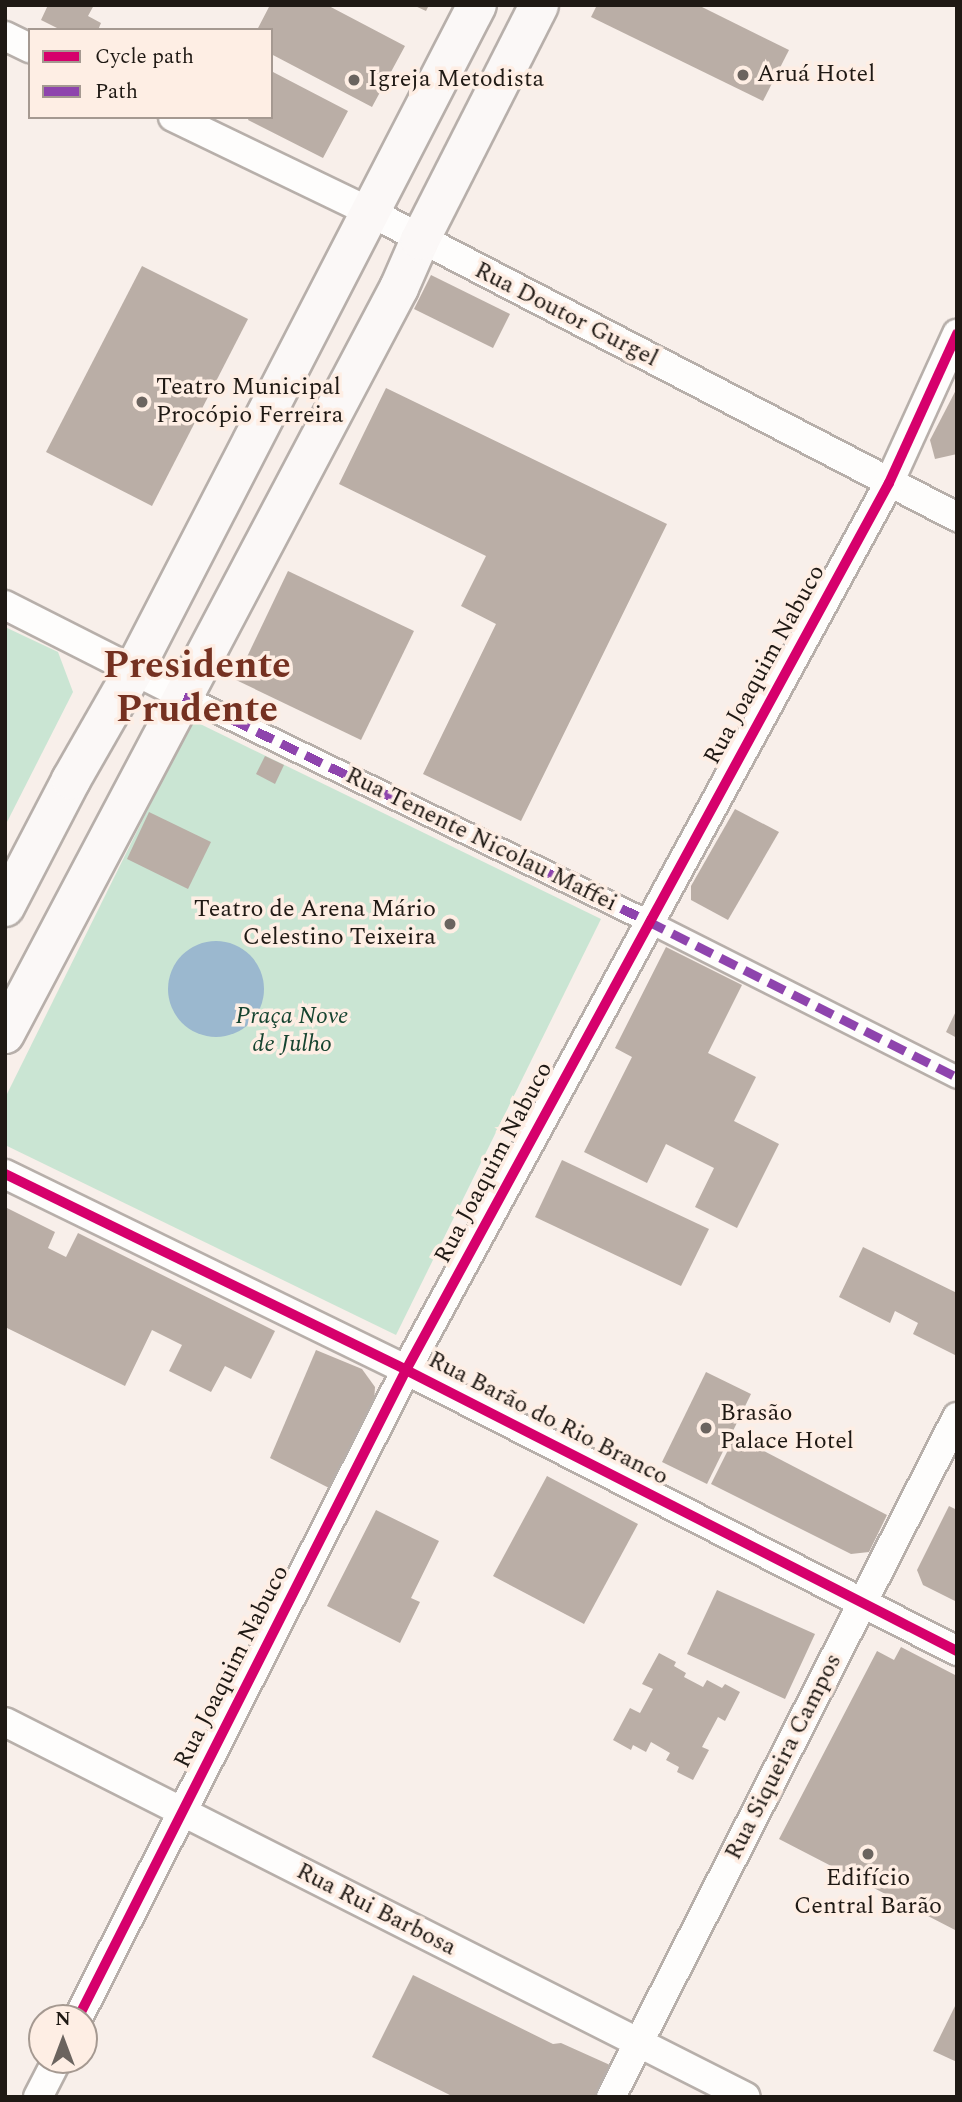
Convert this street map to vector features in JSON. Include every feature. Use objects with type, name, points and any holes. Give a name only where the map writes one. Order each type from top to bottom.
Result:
[{"type":"main road","points":[[5,907],[71,780],[134,670],[477,5]]},
{"type":"main road","points":[[5,1034],[399,288],[420,240],[539,5]]},
{"type":"street","points":[[5,36],[28,47]]},
{"type":"street","name":"Rua Doutor Gurgel","points":[[177,119],[370,212],[957,517]]},
{"type":"street","name":"Rua Joaquim Nabuco","points":[[85,2004],[406,1370],[648,921],[889,483],[957,334]]},
{"type":"street","name":"Rua Tenente Nicolau Maffei","points":[[5,605],[184,696],[648,921],[957,1077]]},
{"type":"street","name":"Rua Barão do Rio Branco","points":[[5,1174],[406,1370],[957,1651]]},
{"type":"street","name":"Rua Siqueira Campos","points":[[611,2097],[957,1418]]},
{"type":"street","name":"Rua Rui Barbosa","points":[[5,1723],[746,2097]]},
{"type":"street","points":[[38,2097],[50,2074]]},
{"type":"green space","points":[[5,627],[58,652],[73,692],[5,826]]},
{"type":"green space","name":"Praça Nove de Julho","points":[[192,720],[601,919],[396,1335],[5,1145],[5,1098]]},
{"type":"water","points":[[216,941],[234,945],[250,955],[260,971],[264,989],[260,1007],[250,1023],[234,1033],[216,1037],[198,1033],[182,1023],[172,1007],[168,989],[172,971],[182,955],[198,945]]},
{"type":"building","points":[[48,5],[94,5],[88,16],[101,23],[99,28],[57,28],[41,20]]},
{"type":"building","name":"Igreja Metodista","points":[[270,5],[327,5],[405,46],[372,107],[273,55],[273,28],[258,28]]},
{"type":"building","points":[[413,5],[429,5],[426,11]]},
{"type":"building","name":"Aruá Hotel","points":[[597,5],[698,5],[789,50],[763,101],[591,17]]},
{"type":"building","points":[[273,72],[348,111],[323,158],[248,120],[273,119]]},
{"type":"building","points":[[142,266],[248,319],[152,506],[46,452]]},
{"type":"building","points":[[431,275],[510,314],[493,348],[414,309]]},
{"type":"building","points":[[386,388],[667,524],[521,821],[423,774],[496,624],[461,606],[486,556],[339,484]]},
{"type":"building","points":[[957,388],[957,454],[935,459],[930,440]]},
{"type":"building","points":[[288,571],[414,631],[361,740],[236,680]]},
{"type":"building","points":[[265,756],[284,765],[275,784],[256,774]]},
{"type":"building","points":[[735,809],[779,832],[728,920],[691,900],[691,886]]},
{"type":"building","points":[[149,812],[211,842],[188,889],[127,859]]},
{"type":"building","points":[[666,947],[742,985],[708,1053],[756,1077],[734,1121],[779,1144],[737,1228],[695,1207],[714,1168],[666,1144],[647,1183],[584,1152],[632,1057],[615,1048]]},
{"type":"building","points":[[957,1009],[957,1038],[946,1032]]},
{"type":"building","points":[[562,1160],[709,1229],[681,1286],[535,1217]]},
{"type":"building","points":[[5,1207],[55,1232],[48,1248],[66,1257],[78,1233],[275,1331],[251,1379],[225,1366],[211,1392],[169,1371],[182,1345],[152,1330],[125,1386],[5,1327]]},
{"type":"building","points":[[863,1247],[957,1293],[957,1356],[913,1334],[918,1323],[895,1311],[890,1323],[839,1297]]},
{"type":"building","points":[[316,1350],[362,1369],[375,1387],[374,1403],[331,1489],[270,1458]]},
{"type":"building","name":"Brasão Palace Hotel","points":[[706,1372],[751,1394],[707,1484],[662,1462]]},
{"type":"building","points":[[735,1436],[887,1515],[869,1552],[851,1554],[711,1484]]},
{"type":"building","points":[[547,1476],[638,1524],[584,1624],[493,1576]]},
{"type":"building","points":[[949,1506],[957,1510],[957,1602],[923,1585],[917,1570]]},
{"type":"building","points":[[376,1510],[439,1541],[411,1598],[420,1602],[400,1643],[327,1606]]},
{"type":"building","points":[[717,1590],[815,1634],[785,1699],[687,1654]]},
{"type":"building","points":[[901,1647],[957,1676],[957,1931],[779,1839],[877,1651],[894,1660]]},
{"type":"building","points":[[659,1653],[676,1662],[674,1666],[686,1673],[684,1677],[703,1687],[707,1680],[722,1688],[725,1684],[740,1692],[725,1721],[718,1717],[702,1747],[709,1750],[693,1780],[677,1772],[679,1767],[666,1760],[670,1753],[651,1742],[646,1752],[633,1745],[631,1750],[613,1740],[630,1708],[640,1713],[653,1689],[642,1684]]},
{"type":"building","points":[[413,1975],[553,2044],[561,2043],[610,2065],[618,2075],[607,2097],[454,2097],[372,2057]]},
{"type":"building","points":[[957,2002],[957,2062],[933,2051]]},
{"type":"marked path","points":[[184,696],[648,921],[957,1077]]},
{"type":"cycle path","points":[[85,2004],[406,1370],[889,483],[957,334]]},
{"type":"cycle path","points":[[5,1174],[406,1370],[957,1651]]},
{"type":"place","name":"Aruá Hotel","points":[[743,75]]},
{"type":"place","name":"Igreja Metodista","points":[[354,80]]},
{"type":"place","name":"Teatro Municipal Procópio Ferreira","points":[[142,402]]},
{"type":"place","name":"Teatro de Arena Mário Celestino Teixeira","points":[[450,924]]},
{"type":"place","name":"Brasão Palace Hotel","points":[[706,1428]]},
{"type":"place","name":"Edifício Central Barão","points":[[868,1854]]},
{"type":"district","name":"Presidente Prudente","points":[[197,689]]}]
